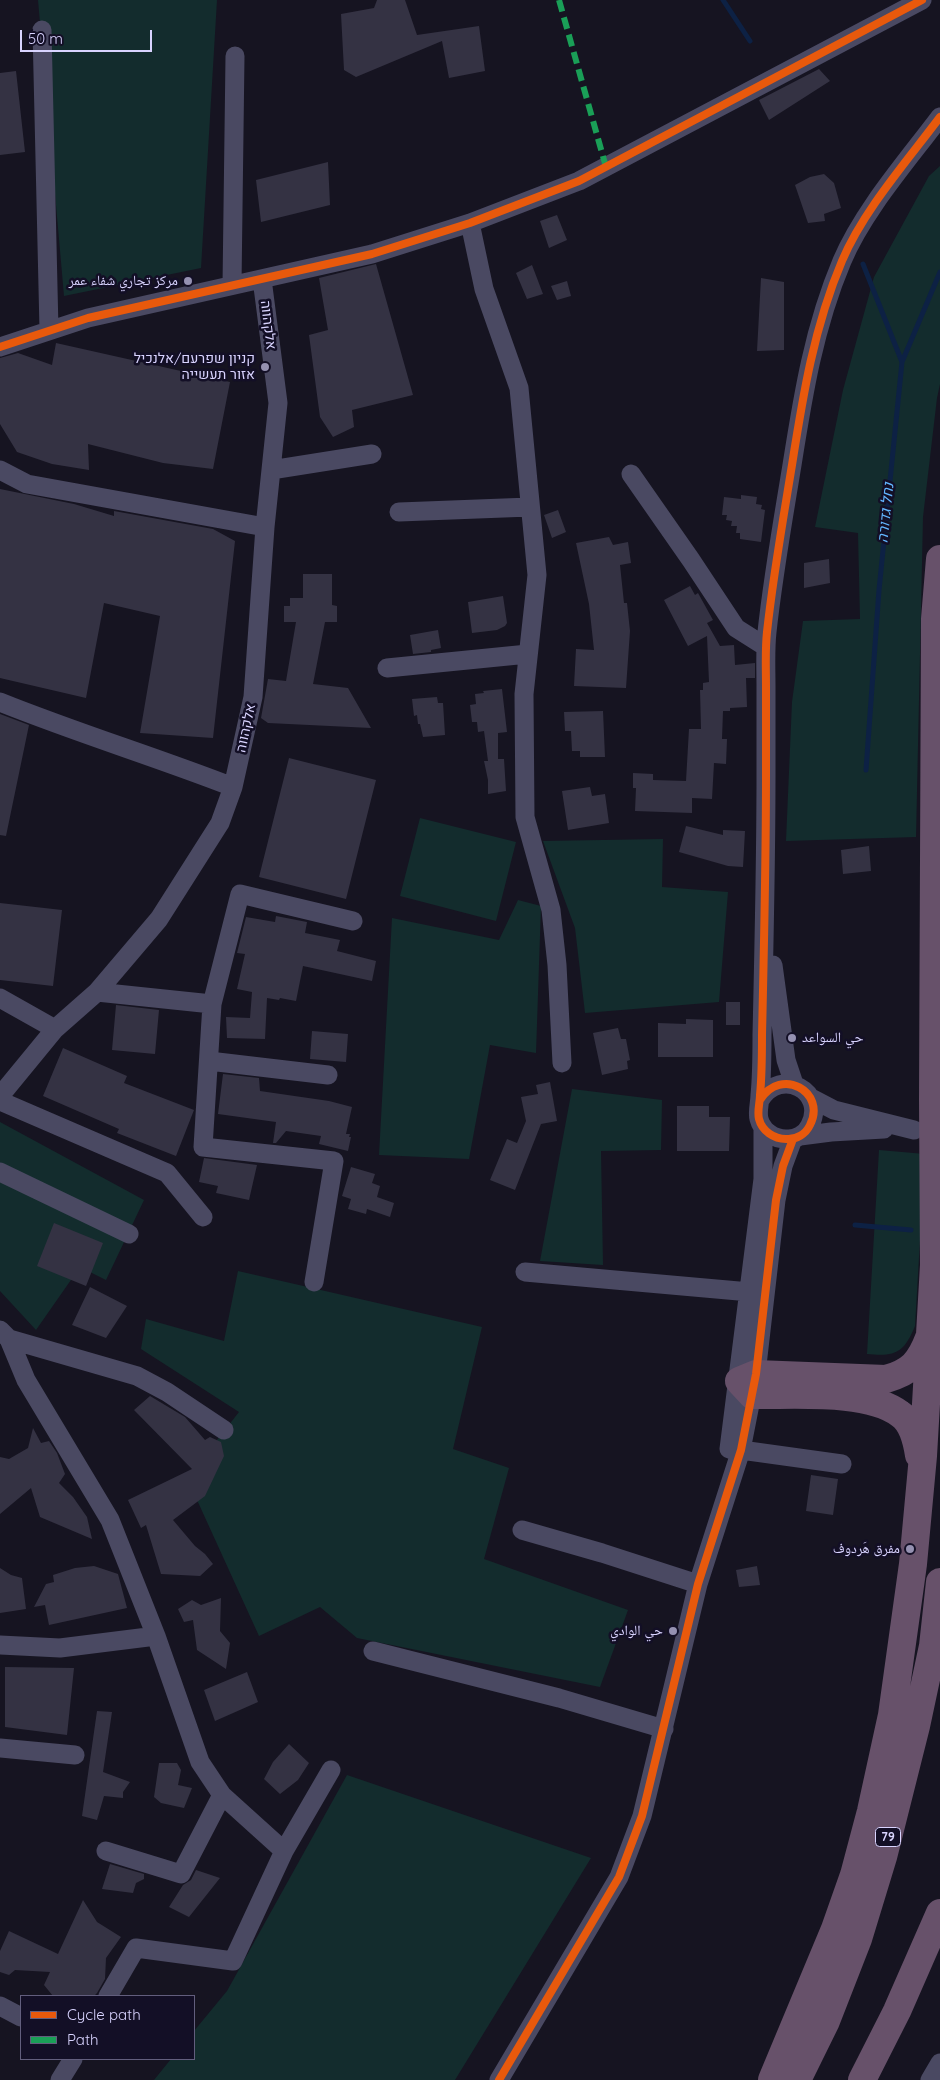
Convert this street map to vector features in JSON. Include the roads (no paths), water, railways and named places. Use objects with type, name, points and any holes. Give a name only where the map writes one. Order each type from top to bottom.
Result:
[{"type":"highway","points":[[772,2080],[836,1929],[854,1875],[871,1811],[892,1716],[900,1665],[921,1483],[934,1265],[934,619],[940,559]]},
{"type":"highway","points":[[749,1383],[886,1379],[902,1375],[912,1367],[923,1353],[930,1334]]},
{"type":"highway","points":[[749,1383],[866,1399],[902,1414],[918,1444],[921,1483]]},
{"type":"highway","name":"79","points":[[797,2080],[826,2021],[858,1939],[883,1857],[916,1726],[933,1646],[940,1582]]},
{"type":"highway","points":[[862,2080],[898,2011],[940,1913]]},
{"type":"street","points":[[0,347],[88,318],[372,254],[470,223],[579,181],[922,0]]},
{"type":"street","points":[[42,30],[49,330]]},
{"type":"street","points":[[232,286],[235,56]]},
{"type":"street","points":[[760,1100],[770,1088],[778,1084],[794,1084],[811,1098],[834,1110],[908,1129],[831,1132],[776,1138],[763,1127],[759,1119],[766,913],[766,647],[802,401],[810,356],[826,300],[843,258],[863,223],[940,117]]},
{"type":"street","points":[[470,223],[484,289],[520,388],[537,574],[524,694],[525,817],[551,910],[557,965],[562,1063]]},
{"type":"street","name":"אלקהווה","points":[[0,1096],[55,1029],[97,992],[158,919],[220,823],[234,787],[253,697],[265,527],[278,403],[262,279]]},
{"type":"street","points":[[271,470],[372,454]]},
{"type":"street","points":[[0,470],[27,484],[265,527]]},
{"type":"street","points":[[631,474],[736,628],[766,647]]},
{"type":"street","points":[[399,512],[530,507]]},
{"type":"street","points":[[386,668],[528,654]]},
{"type":"street","points":[[0,702],[66,728],[173,763],[234,787]]},
{"type":"street","points":[[314,1282],[334,1161],[203,1147],[212,1004],[240,894],[353,921]]},
{"type":"street","points":[[766,913],[786,1060],[794,1084]]},
{"type":"street","points":[[97,992],[212,1004]]},
{"type":"street","points":[[0,998],[55,1029]]},
{"type":"street","points":[[209,1061],[328,1075]]},
{"type":"street","points":[[499,2080],[619,1877],[642,1816],[698,1584],[741,1450],[776,1200],[783,1166],[796,1137],[806,1130],[814,1115],[811,1098]]},
{"type":"street","points":[[0,1101],[168,1173],[203,1217]]},
{"type":"street","points":[[721,1513],[749,1383],[750,1292],[763,1179],[763,1127]]},
{"type":"street","points":[[0,1172],[129,1234]]},
{"type":"street","points":[[525,1272],[750,1292]]},
{"type":"street","points":[[4,1334],[137,1376],[167,1392],[224,1430]]},
{"type":"street","points":[[4,1334],[26,1380],[110,1520],[156,1636],[200,1762],[222,1795],[284,1851]]},
{"type":"street","points":[[741,1450],[842,1464]]},
{"type":"street","points":[[522,1530],[698,1584]]},
{"type":"street","points":[[0,1645],[60,1648],[156,1636]]},
{"type":"street","points":[[373,1651],[558,1698],[664,1729]]},
{"type":"street","points":[[0,1748],[75,1755]]},
{"type":"street","points":[[109,1995],[136,1948],[233,1961],[284,1851],[332,1770]]},
{"type":"street","points":[[106,1851],[181,1874],[222,1795]]},
{"type":"street","points":[[0,2006],[20,2016]]},
{"type":"street","points":[[60,2080],[72,2060]]},
{"type":"street","points":[[930,2080],[940,2063]]},
{"type":"waterway","name":"נחל גדורה","points":[[723,0],[750,41]]},
{"type":"waterway","name":"נחל גדורה","points":[[863,264],[902,362],[879,590],[866,770]]},
{"type":"waterway","points":[[902,362],[940,272]]},
{"type":"waterway","points":[[855,1225],[911,1230]]},
{"type":"place","name":"مركز تجاري شفاء عمر","points":[[188,281]]},
{"type":"place","name":"קניון שפרעם/אלנכיל אזור תעשייה","points":[[265,367]]},
{"type":"place","name":"حي السواعد","points":[[792,1038]]},
{"type":"place","name":"مفرق هَردوف","points":[[910,1549]]},
{"type":"place","name":"حي الوادي","points":[[673,1631]]}]
